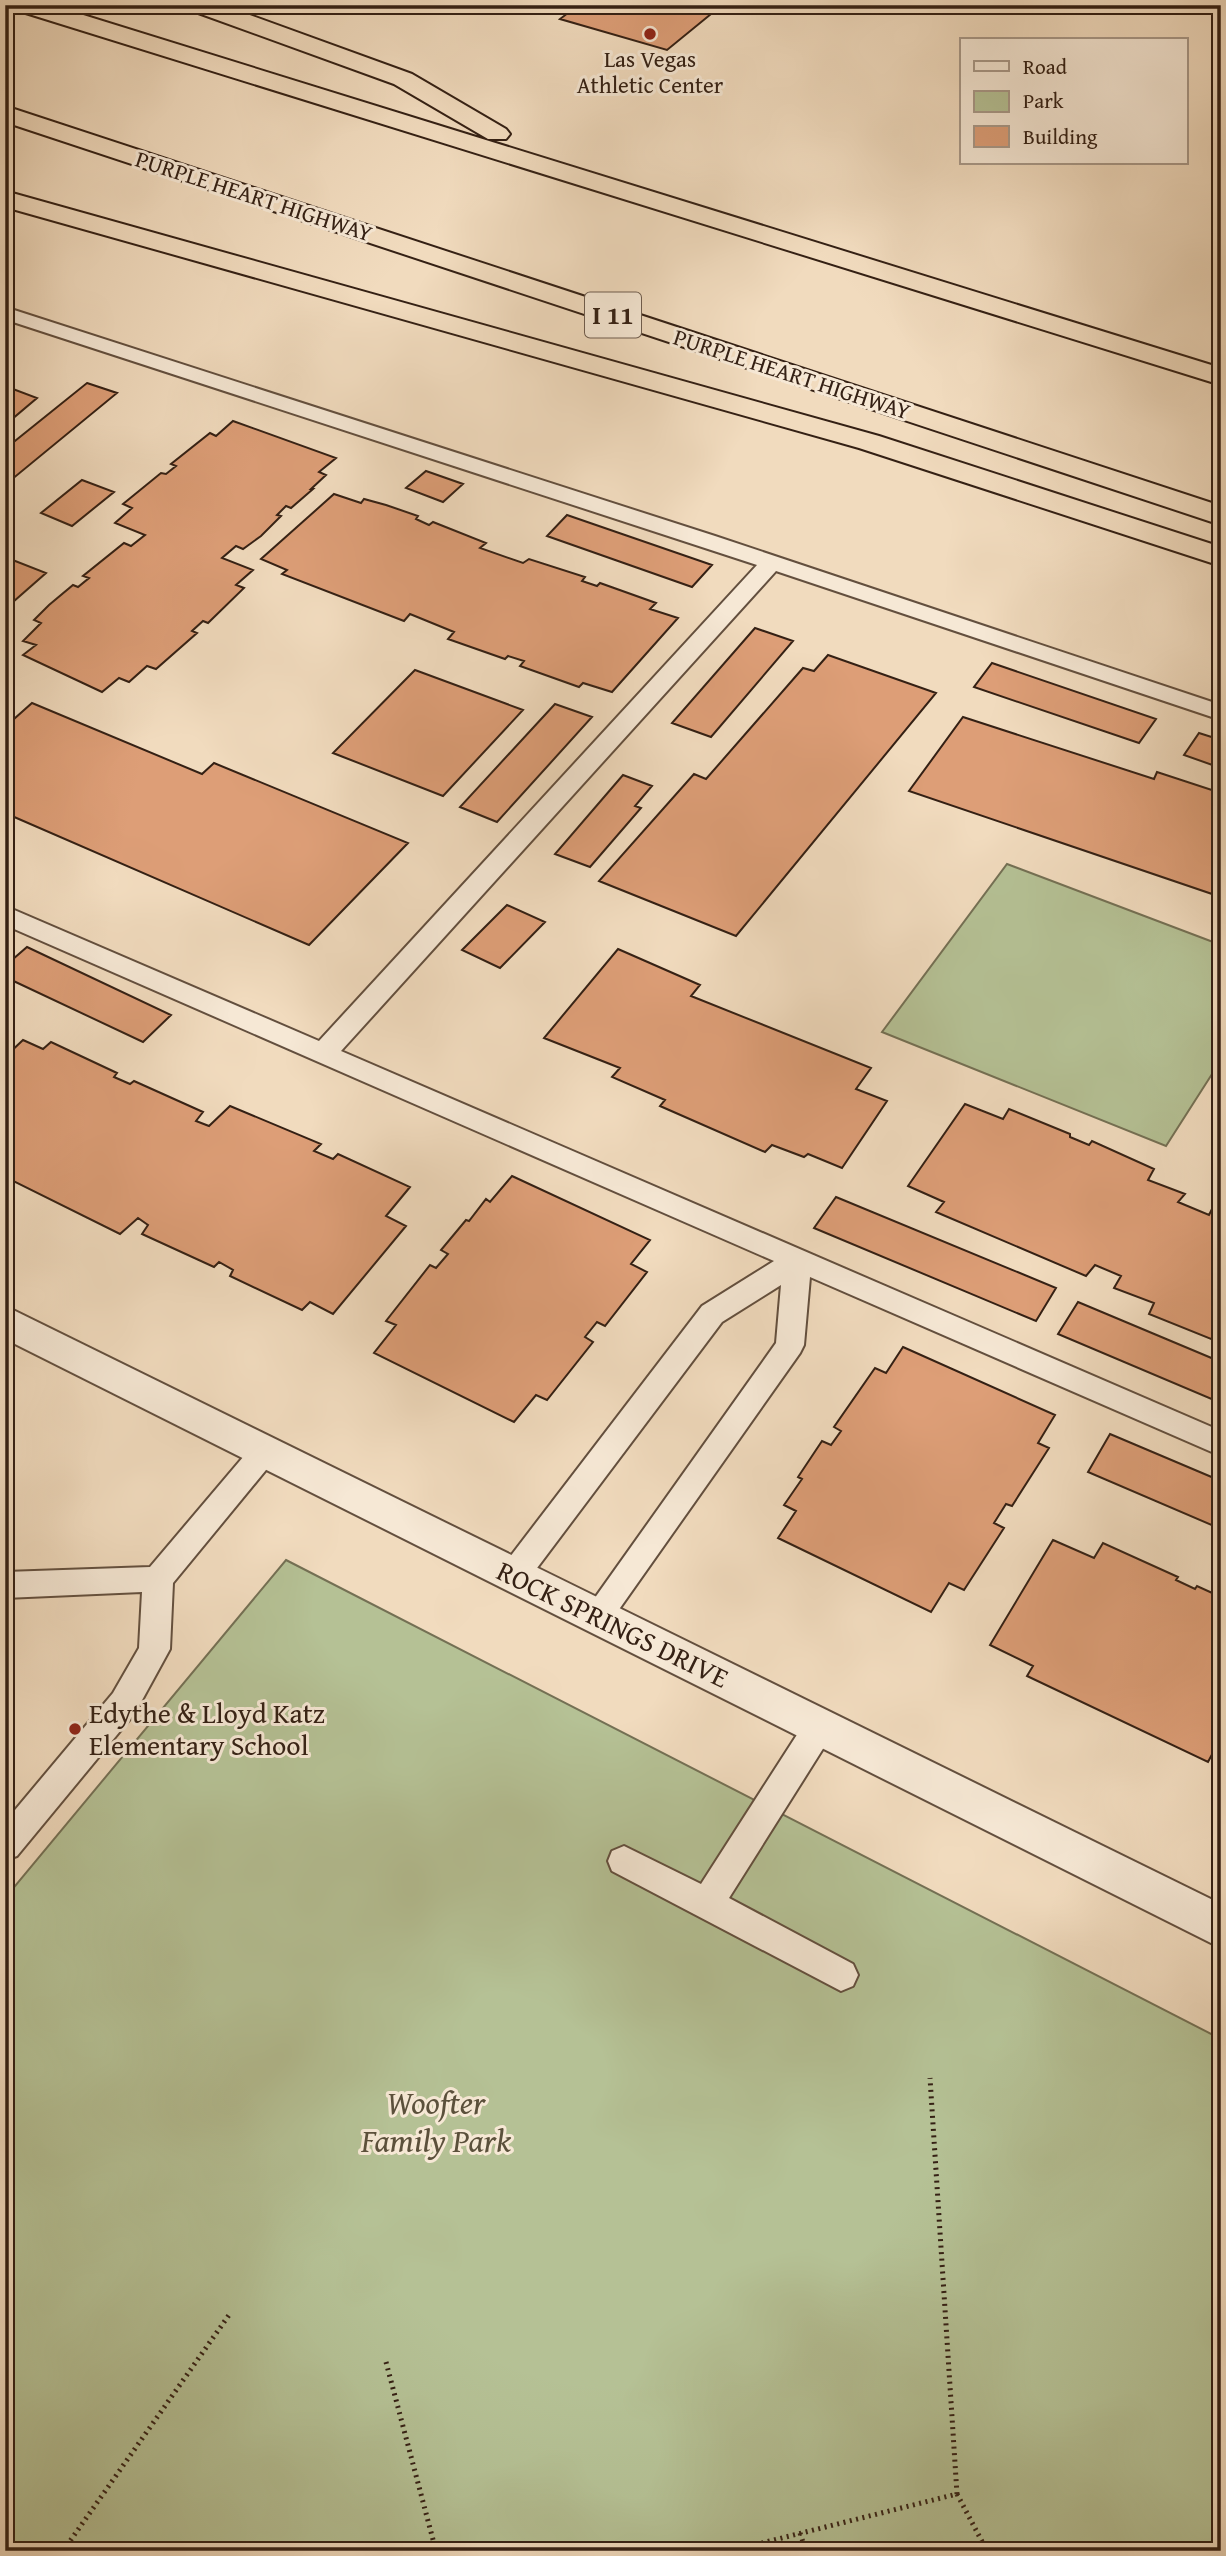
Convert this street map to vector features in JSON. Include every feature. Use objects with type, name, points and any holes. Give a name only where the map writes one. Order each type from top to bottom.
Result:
[{"type":"highway","points":[[25,5],[1221,377]]},
{"type":"highway","points":[[199,5],[403,79],[556,168]]},
{"type":"highway","name":"PURPLE HEART HIGHWAY","points":[[5,114],[1221,516]]},
{"type":"highway","points":[[5,199],[869,442],[1221,557]]},
{"type":"street","name":"ROCK SPRINGS DRIVE","points":[[5,1321],[1221,1927]]},
{"type":"lane","points":[[5,317],[14,316],[1221,713]]},
{"type":"lane","points":[[323,1054],[771,563]]},
{"type":"lane","points":[[5,915],[1221,1444]]},
{"type":"lane","points":[[514,1575],[712,1314],[797,1261]]},
{"type":"lane","points":[[597,1616],[790,1345],[797,1261]]},
{"type":"lane","points":[[5,1846],[124,1703],[154,1649],[158,1579],[265,1451]]},
{"type":"lane","points":[[5,1585],[158,1579]]},
{"type":"lane","points":[[707,1903],[820,1726]]},
{"type":"lane","points":[[624,1860],[841,1975]]},
{"type":"path","points":[[930,2078],[957,2494],[987,2551]]},
{"type":"path","points":[[63,2551],[229,2315]]},
{"type":"path","points":[[386,2362],[436,2551]]},
{"type":"path","points":[[730,2551],[957,2494]]},
{"type":"path","points":[[800,2533],[806,2551]]},
{"type":"green space","points":[[1007,864],[1221,945],[1221,1060],[1166,1146],[882,1032]]},
{"type":"green space","name":"Woofter Family Park","points":[[286,1560],[1221,2039],[1221,2551],[5,2551],[5,1898]]},
{"type":"building","name":"Las Vegas Athletic Center","points":[[542,5],[722,5],[667,50],[560,19],[568,13]]},
{"type":"building","points":[[87,383],[117,393],[5,485],[5,449]]},
{"type":"building","points":[[5,386],[37,398],[5,425]]},
{"type":"building","points":[[233,421],[336,458],[319,472],[326,475],[313,489],[291,508],[286,506],[277,515],[281,516],[261,536],[243,549],[236,546],[222,558],[253,570],[236,585],[244,588],[208,623],[203,621],[192,631],[197,633],[156,669],[147,666],[129,682],[119,678],[102,692],[23,655],[36,645],[23,641],[41,623],[34,620],[49,605],[73,585],[78,587],[89,578],[83,576],[124,543],[131,546],[145,535],[115,523],[132,508],[123,504],[161,473],[166,474],[176,466],[171,464],[210,433],[216,436]]},
{"type":"building","points":[[426,471],[463,484],[443,502],[406,488]]},
{"type":"building","points":[[82,480],[114,492],[72,526],[41,513]]},
{"type":"building","points":[[334,494],[361,503],[364,499],[418,516],[416,519],[429,525],[433,522],[486,543],[480,548],[523,563],[529,559],[585,577],[582,581],[597,586],[600,583],[656,603],[650,609],[678,618],[612,692],[583,683],[579,687],[520,666],[524,661],[508,656],[505,659],[448,639],[454,632],[410,614],[404,621],[282,574],[287,570],[261,559]]},
{"type":"building","points":[[567,515],[712,565],[692,587],[547,536]]},
{"type":"building","points":[[5,557],[46,573],[5,609]]},
{"type":"building","points":[[755,628],[793,641],[711,737],[672,723]]},
{"type":"building","points":[[828,655],[936,693],[736,936],[599,881],[694,774],[706,779],[803,668],[814,671]]},
{"type":"building","points":[[992,663],[1156,719],[1139,743],[974,687]]},
{"type":"building","points":[[415,670],[523,710],[443,796],[333,753]]},
{"type":"building","points":[[32,703],[202,774],[214,763],[408,843],[309,945],[5,813],[5,727]]},
{"type":"building","points":[[555,704],[592,717],[497,822],[460,807]]},
{"type":"building","points":[[963,717],[1154,779],[1157,772],[1221,793],[1221,897],[909,791]]},
{"type":"building","points":[[1199,733],[1221,740],[1221,768],[1184,755]]},
{"type":"building","points":[[623,775],[652,786],[635,806],[641,808],[590,867],[555,854]]},
{"type":"building","points":[[507,905],[545,922],[500,968],[462,950]]},
{"type":"building","points":[[27,947],[171,1015],[143,1042],[5,977],[5,966]]},
{"type":"building","points":[[618,949],[700,985],[691,996],[871,1068],[856,1089],[887,1101],[842,1168],[808,1154],[804,1157],[772,1145],[765,1152],[660,1106],[665,1100],[612,1077],[620,1068],[544,1038]]},
{"type":"building","points":[[23,1040],[43,1049],[51,1042],[117,1073],[114,1077],[130,1084],[134,1081],[203,1112],[196,1121],[209,1126],[230,1106],[321,1144],[314,1151],[333,1159],[338,1154],[410,1187],[386,1216],[406,1226],[333,1314],[310,1302],[302,1310],[230,1276],[233,1270],[219,1262],[214,1267],[142,1234],[148,1225],[138,1218],[120,1234],[5,1177],[5,1057]]},
{"type":"building","points":[[965,1104],[1003,1119],[1009,1109],[1070,1134],[1070,1137],[1089,1145],[1092,1141],[1154,1169],[1148,1180],[1185,1194],[1178,1202],[1209,1215],[1216,1201],[1221,1203],[1221,1338],[1216,1341],[1149,1314],[1154,1303],[1114,1288],[1121,1276],[1095,1265],[1086,1276],[936,1212],[944,1202],[908,1186]]},
{"type":"building","points":[[512,1176],[650,1240],[631,1264],[647,1272],[605,1326],[597,1322],[585,1337],[593,1342],[547,1400],[536,1395],[514,1422],[374,1353],[396,1325],[386,1321],[430,1265],[436,1268],[448,1254],[441,1250],[486,1199],[490,1202]]},
{"type":"building","points":[[836,1197],[1056,1288],[1036,1321],[814,1228]]},
{"type":"building","points":[[1078,1302],[1221,1362],[1221,1403],[1058,1334]]},
{"type":"building","points":[[903,1347],[1055,1415],[1038,1443],[1049,1448],[1012,1506],[1006,1504],[994,1523],[1004,1528],[964,1590],[949,1583],[931,1612],[778,1538],[796,1511],[784,1505],[802,1479],[798,1477],[822,1441],[831,1445],[841,1431],[834,1427],[875,1368],[886,1373]]},
{"type":"building","points":[[1110,1434],[1221,1481],[1221,1529],[1088,1472]]},
{"type":"building","points":[[1053,1540],[1094,1558],[1103,1543],[1178,1577],[1176,1580],[1195,1589],[1197,1586],[1221,1597],[1221,1746],[1217,1745],[1208,1762],[1027,1676],[1033,1666],[990,1645]]},
{"type":"place","name":"Las Vegas Athletic Center","points":[[650,34]]},
{"type":"place","name":"Edythe & Lloyd Katz Elementary School","points":[[75,1729]]}]
